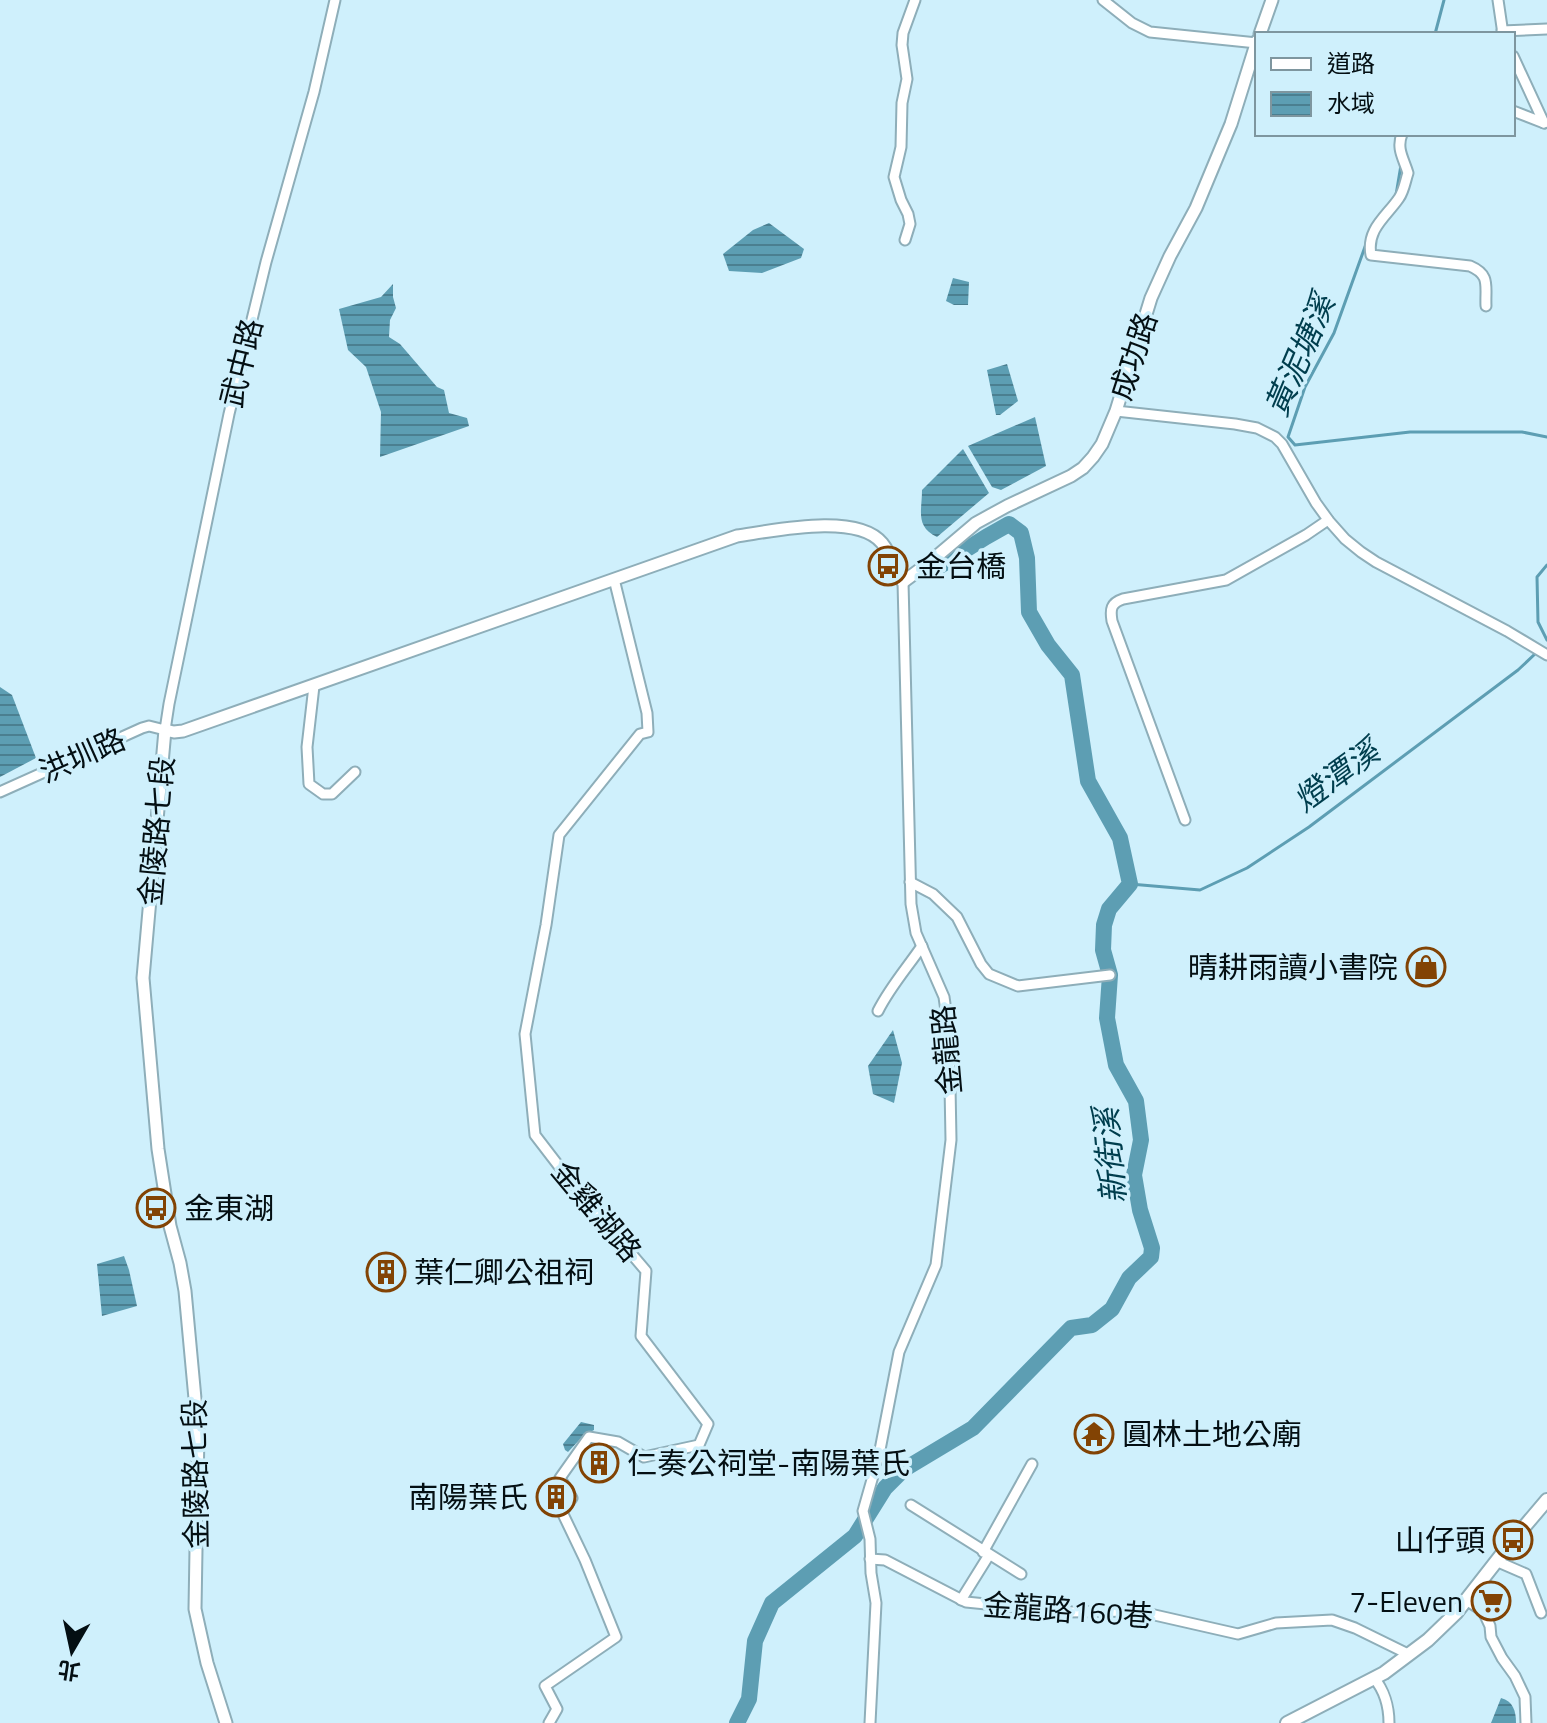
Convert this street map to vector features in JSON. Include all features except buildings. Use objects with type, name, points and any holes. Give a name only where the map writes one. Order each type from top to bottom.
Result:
[{"type":"main road","points":[[1287,1723],[1374,1678],[1428,1640],[1456,1613],[1547,1500]]},
{"type":"street","name":"武中路","points":[[165,730],[229,414],[266,262],[314,92],[335,0]]},
{"type":"street","points":[[905,240],[910,224],[894,177],[901,147],[902,103],[907,79],[903,33],[915,0]]},
{"type":"street","points":[[1103,0],[1132,23],[1150,32],[1255,42]]},
{"type":"street","points":[[1261,32],[1272,0]]},
{"type":"street","points":[[1498,0],[1502,32],[1547,29]]},
{"type":"street","name":"成功路","points":[[903,582],[976,523],[1054,486],[1083,468],[1102,444],[1116,411],[1151,298],[1196,208],[1231,124],[1255,48]]},
{"type":"street","points":[[1515,60],[1546,124]]},
{"type":"street","points":[[1515,112],[1546,124]]},
{"type":"street","points":[[1401,136],[1399,151],[1408,173],[1398,200],[1379,220],[1371,255],[1477,269],[1485,280],[1486,306]]},
{"type":"street","points":[[1116,411],[1235,424],[1257,428],[1275,437],[1316,503],[1345,539],[1376,562],[1545,654]]},
{"type":"street","points":[[1185,820],[1112,621],[1111,606],[1123,599],[1226,580],[1328,520]]},
{"type":"street","name":"金陵路七段","points":[[226,1723],[207,1663],[195,1609],[198,1431],[185,1291],[170,1226],[158,1149],[143,978],[165,730],[183,731],[737,536],[801,527],[856,529],[881,542],[903,582]]},
{"type":"street","name":"金雞湖路","points":[[549,1723],[557,1709],[545,1686],[616,1637],[562,1512],[572,1498],[560,1478],[589,1437],[618,1442],[644,1457],[699,1445],[708,1424],[641,1336],[646,1271],[535,1135],[525,1034],[559,835],[640,734],[648,732],[647,713],[614,579]]},
{"type":"street","name":"金龍路","points":[[870,1559],[870,1539],[863,1511],[879,1455],[899,1352],[936,1265],[951,1140],[950,1068],[944,997],[916,933],[911,904],[903,582]]},
{"type":"street","points":[[314,686],[307,747],[309,784],[323,794],[332,794],[355,772]]},
{"type":"street","name":"洪圳路","points":[[0,792],[142,728],[149,726],[165,730]]},
{"type":"street","points":[[910,882],[933,894],[957,917],[989,974],[1018,986],[1110,975]]},
{"type":"street","points":[[878,1011],[889,990],[922,946]]},
{"type":"street","points":[[961,1600],[1032,1464]]},
{"type":"street","points":[[911,1505],[1021,1574]]},
{"type":"street","points":[[870,1559],[876,1603],[870,1723]]},
{"type":"street","name":"金龍路160巷","points":[[870,1559],[885,1560],[961,1600],[1066,1612],[1137,1611],[1238,1634],[1276,1623],[1332,1620],[1408,1654]]},
{"type":"street","points":[[1496,1561],[1526,1574],[1541,1613]]},
{"type":"street","points":[[1466,1600],[1483,1611],[1491,1637],[1515,1676],[1525,1697],[1526,1723]]},
{"type":"street","points":[[1374,1678],[1382,1688],[1389,1723]]},
{"type":"water","points":[[769,223],[804,249],[801,258],[762,273],[729,271],[723,254],[753,230]]},
{"type":"water","points":[[953,278],[969,282],[968,305],[954,305],[946,301]]},
{"type":"water","points":[[393,284],[396,308],[390,320],[389,337],[400,344],[437,387],[444,390],[449,413],[467,418],[469,426],[380,457],[381,412],[366,367],[348,350],[339,309],[381,297]]},
{"type":"water","points":[[1007,364],[1018,401],[996,415],[987,370]]},
{"type":"water","points":[[1035,417],[1046,466],[1001,490],[992,487],[968,446]]},
{"type":"water","points":[[963,449],[989,493],[937,537],[923,523],[922,490]]},
{"type":"water","points":[[0,687],[12,695],[36,758],[0,777]]},
{"type":"water","points":[[893,1030],[902,1063],[894,1103],[873,1094],[868,1066]]},
{"type":"water","points":[[124,1256],[137,1306],[102,1316],[97,1264]]},
{"type":"water","points":[[581,1422],[594,1425],[594,1430],[584,1435],[568,1452],[563,1444]]},
{"type":"water","points":[[1501,1698],[1513,1707],[1516,1723],[1491,1723]]},
{"type":"waterway","name":"黃泥塘溪","points":[[1436,32],[1444,0]]},
{"type":"waterway","name":"黃泥塘溪","points":[[1385,209],[1396,195],[1401,165]]},
{"type":"waterway","name":"黃泥塘溪","points":[[1366,244],[1334,333],[1305,387],[1288,437],[1295,445],[1410,432],[1522,432],[1547,437]]},
{"type":"waterway","name":"新街溪","points":[[737,1723],[749,1699],[755,1641],[772,1603],[855,1536],[885,1488],[903,1470],[973,1428],[1071,1328],[1092,1325],[1112,1309],[1129,1278],[1151,1257],[1152,1248],[1140,1210],[1134,1175],[1141,1140],[1136,1101],[1116,1065],[1107,1018],[1110,975],[1103,950],[1104,925],[1109,909],[1130,884],[1120,838],[1088,781],[1072,675],[1048,645],[1029,612],[1027,558],[1021,533],[1009,524],[940,566]]},
{"type":"waterway","name":"黃泥塘溪","points":[[1547,565],[1537,577],[1538,622],[1547,640]]},
{"type":"waterway","name":"燈潭溪","points":[[1130,884],[1200,890],[1247,868],[1309,827],[1518,670],[1536,653]]},
{"type":"place","name":"金台橋","points":[[888,566]]},
{"type":"place","name":"晴耕雨讀小書院","points":[[1426,967]]},
{"type":"place","name":"金東湖","points":[[156,1208]]},
{"type":"place","name":"葉仁卿公祖祠","points":[[386,1272]]},
{"type":"place","name":"圓林土地公廟","points":[[1094,1434]]},
{"type":"place","name":"仁奏公祠堂-南陽葉氏","points":[[599,1463]]},
{"type":"place","name":"南陽葉氏","points":[[556,1497]]},
{"type":"place","name":"山仔頭","points":[[1513,1540]]},
{"type":"place","name":"7-Eleven","points":[[1491,1601]]}]
